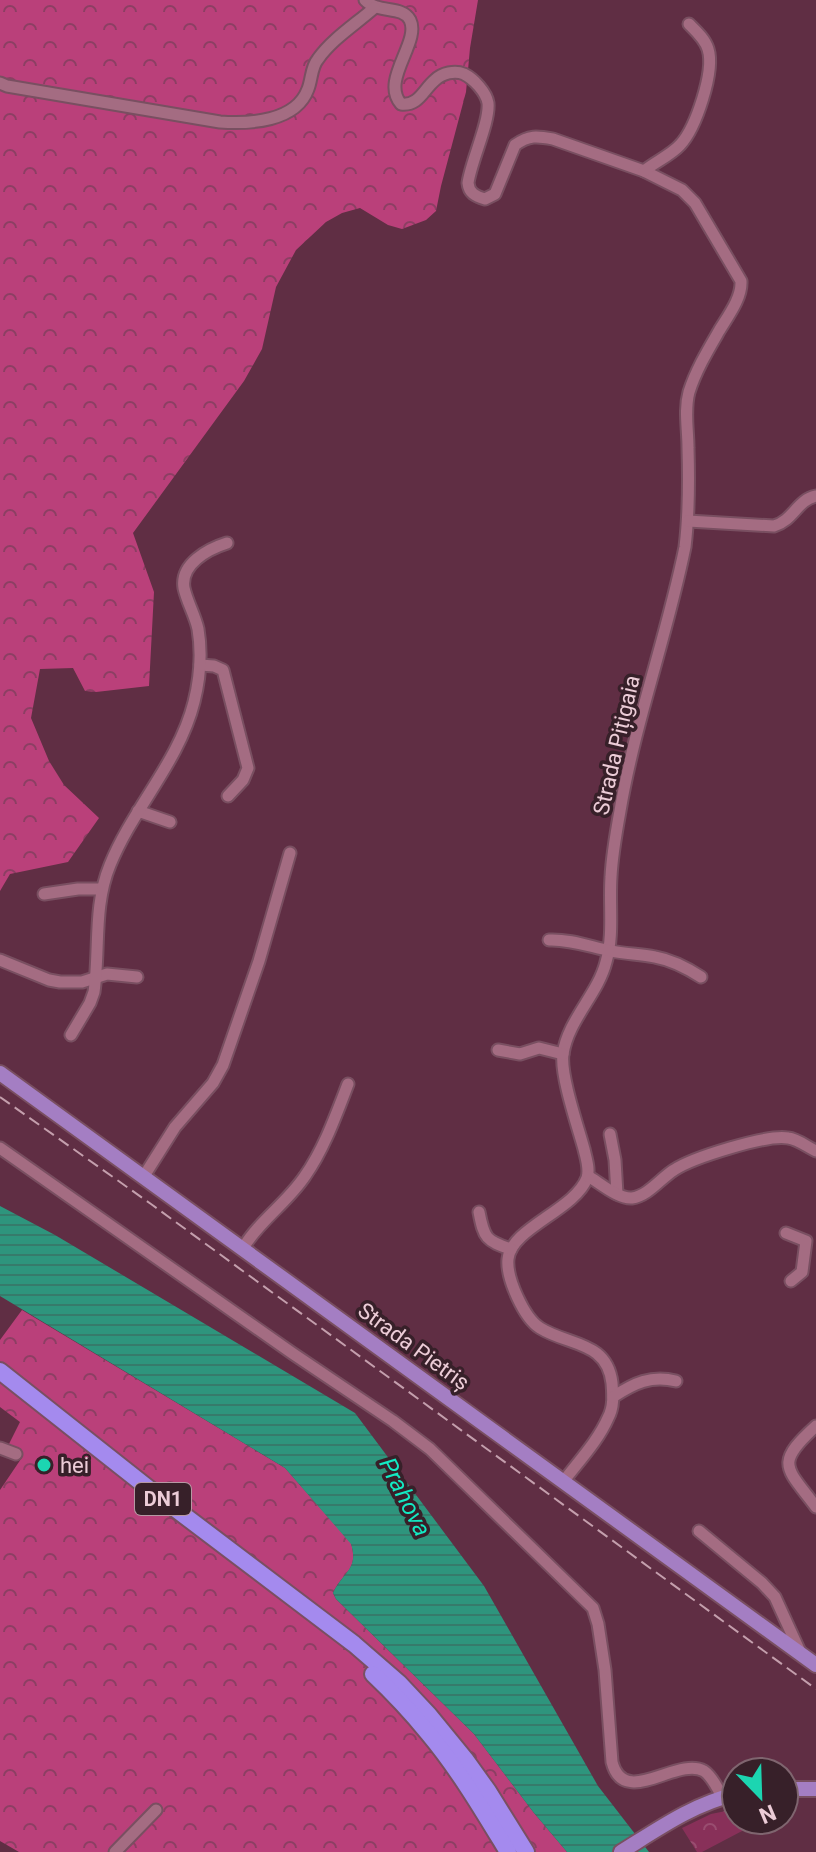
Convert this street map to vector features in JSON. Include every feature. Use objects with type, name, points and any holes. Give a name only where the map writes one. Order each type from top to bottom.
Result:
[{"type":"highway","name":"DN1","points":[[0,1371],[354,1644],[399,1683],[465,1759],[526,1852]]},
{"type":"highway","name":"DN1","points":[[0,1382],[371,1672],[439,1746],[508,1852]]},
{"type":"main road","name":"Strada Pietriș","points":[[0,1073],[563,1482],[810,1657]]},
{"type":"main road","points":[[621,1852],[677,1818],[720,1800]]},
{"type":"street","points":[[0,83],[220,122],[260,121],[276,117],[296,106],[308,91],[316,60],[370,4]]},
{"type":"street","name":"Strada Pițigaia","points":[[370,4],[400,11],[409,17],[410,37],[394,92],[401,104],[411,104],[435,79],[449,72],[463,73],[486,95],[488,110],[468,183],[469,189],[477,197],[485,199],[495,194],[515,145],[531,136],[553,139],[644,171],[688,194],[742,286],[735,305],[699,366],[688,397],[688,521],[681,565],[620,809],[611,877],[609,950],[600,979],[570,1032],[563,1054]]},
{"type":"street","points":[[644,171],[680,145],[698,112],[710,61],[707,47],[689,24]]},
{"type":"street","points":[[688,521],[774,526],[783,524],[805,500],[816,496]]},
{"type":"street","points":[[71,1035],[94,992],[102,889],[110,865],[167,764],[188,722],[194,701],[200,665],[199,632],[184,588],[185,576],[200,556],[227,543]]},
{"type":"street","points":[[200,665],[223,670],[247,762],[247,773],[228,796]]},
{"type":"street","points":[[138,811],[170,822]]},
{"type":"street","points":[[144,1176],[175,1127],[213,1083],[223,1065],[259,961],[290,853]]},
{"type":"street","points":[[44,894],[102,889]]},
{"type":"street","points":[[549,940],[657,957],[684,966],[701,977]]},
{"type":"street","points":[[0,960],[60,982],[82,982],[107,974],[137,977]]},
{"type":"street","points":[[498,1050],[520,1054],[539,1048],[563,1054],[564,1072],[586,1158],[588,1176],[577,1192],[523,1236],[511,1249],[508,1264],[526,1314],[540,1328],[582,1345],[601,1357],[611,1371],[613,1397],[609,1417],[563,1482]]},
{"type":"street","points":[[243,1248],[255,1230],[305,1177],[348,1084]]},
{"type":"street","points":[[610,1134],[617,1194]]},
{"type":"street","points":[[588,1176],[617,1194],[630,1198],[643,1194],[685,1163],[723,1150],[786,1137],[816,1151]]},
{"type":"street","points":[[0,1148],[430,1449],[593,1608],[605,1670],[611,1752],[616,1772],[632,1782],[697,1769],[720,1787]]},
{"type":"street","points":[[479,1212],[485,1236],[491,1242],[511,1249]]},
{"type":"street","points":[[786,1233],[806,1241],[802,1272],[791,1281]]},
{"type":"street","points":[[802,1272],[816,1275]]},
{"type":"street","points":[[613,1397],[638,1383],[659,1377],[676,1381]]},
{"type":"street","points":[[816,1426],[796,1445],[788,1459],[788,1469],[816,1507]]},
{"type":"street","points":[[0,1448],[16,1454]]},
{"type":"street","points":[[699,1531],[775,1597],[810,1657]]},
{"type":"street","points":[[115,1852],[156,1810]]},
{"type":"green space","points":[[0,0],[478,0],[466,92],[436,211],[426,220],[402,229],[388,225],[360,208],[342,213],[326,222],[296,250],[276,287],[262,349],[244,381],[133,533],[154,592],[149,686],[85,691],[73,668],[40,669],[31,718],[49,761],[64,785],[99,818],[68,862],[10,874],[0,891]]},
{"type":"green space","points":[[22,1310],[285,1468],[351,1543],[353,1560],[333,1593],[336,1599],[474,1734],[567,1852],[19,1852],[0,1841],[0,1490],[23,1456],[8,1446],[20,1422],[0,1407],[0,1340]]},
{"type":"green space","points":[[720,1812],[720,1836],[732,1836],[697,1852],[682,1828]]},
{"type":"water","name":"Prahova","points":[[0,1206],[55,1235],[355,1413],[484,1586],[598,1786],[649,1852],[567,1852],[474,1734],[336,1599],[333,1593],[353,1559],[351,1544],[285,1468],[0,1296]]},
{"type":"railway","points":[[0,1097],[816,1689]]},
{"type":"place","name":"hei","points":[[44,1465]]}]
